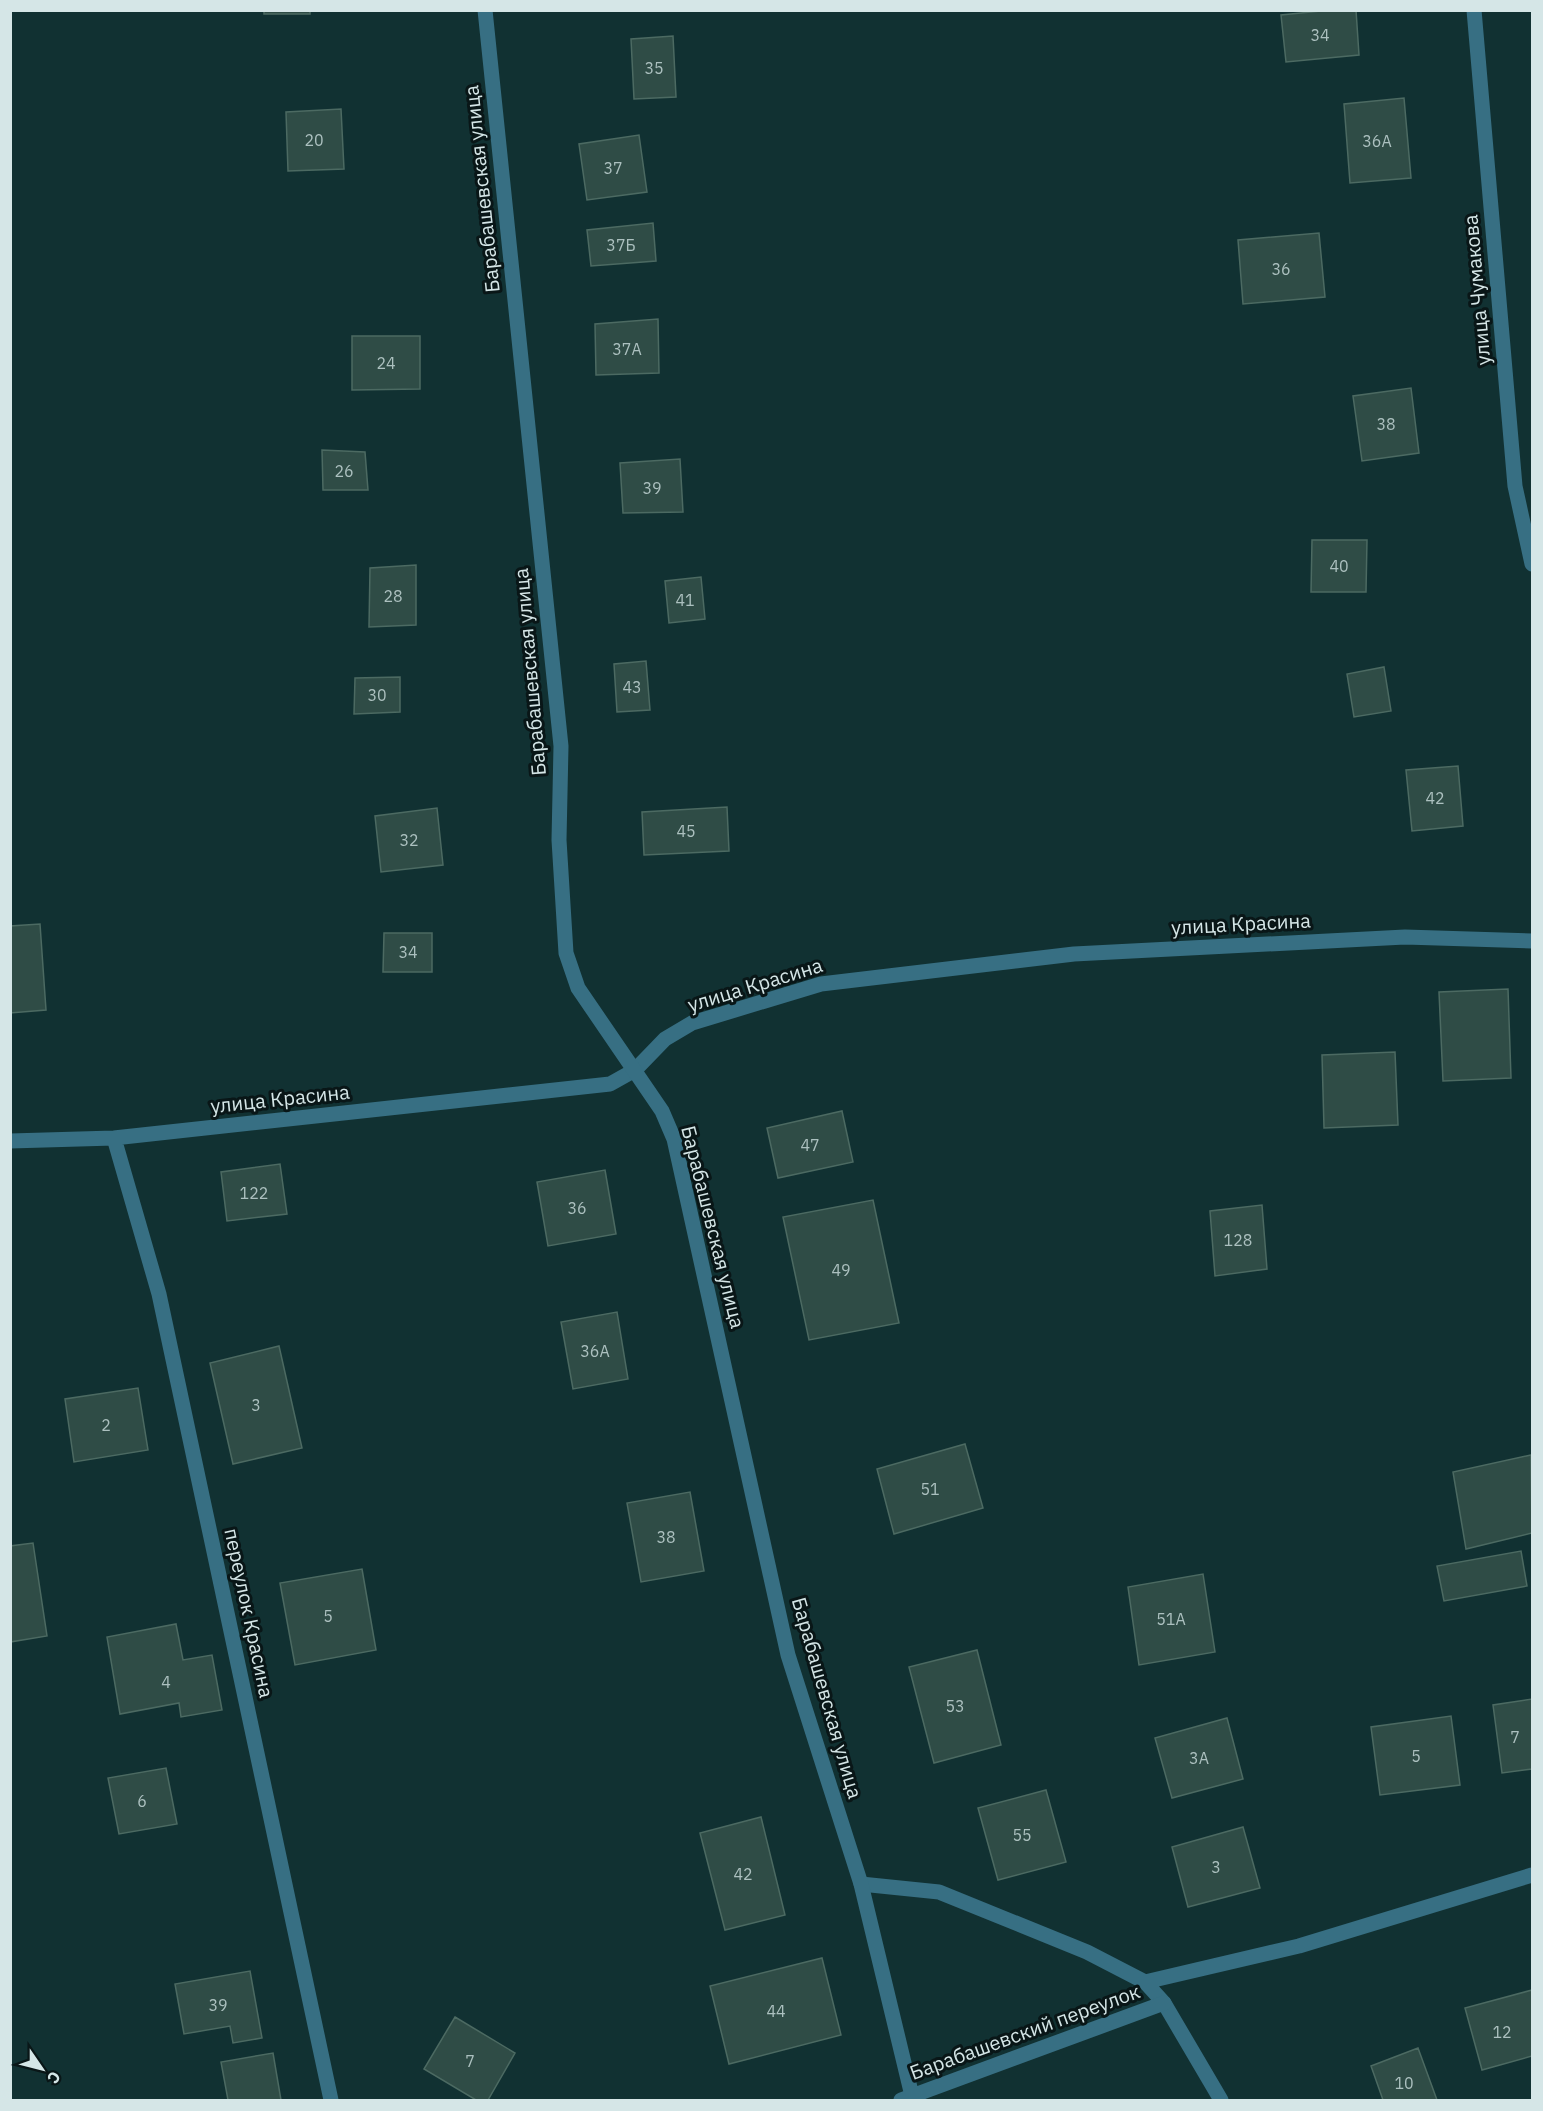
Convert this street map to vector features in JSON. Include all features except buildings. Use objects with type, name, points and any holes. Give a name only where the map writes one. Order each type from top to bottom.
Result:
[{"type":"street","name":"Барабашевская улица","points":[[485,10],[561,746],[560,840],[566,953],[578,988],[662,1111],[674,1139],[788,1655],[861,1884],[909,2099]]},
{"type":"street","name":"улица Чумакова","points":[[1474,10],[1515,486],[1533,564]]},
{"type":"street","name":"улица Красина","points":[[10,1141],[114,1138],[610,1084],[635,1070],[665,1039],[692,1023],[821,984],[1074,954],[1405,937],[1533,941]]},
{"type":"street","name":"переулок Красина","points":[[114,1138],[159,1294],[331,2100]]},
{"type":"street","points":[[1145,1983],[1299,1946],[1533,1875]]},
{"type":"street","points":[[861,1884],[939,1892],[1087,1952],[1145,1983],[1164,2003],[1221,2100]]},
{"type":"street","name":"Барабашевский переулок","points":[[909,2099],[1164,2003]]}]
